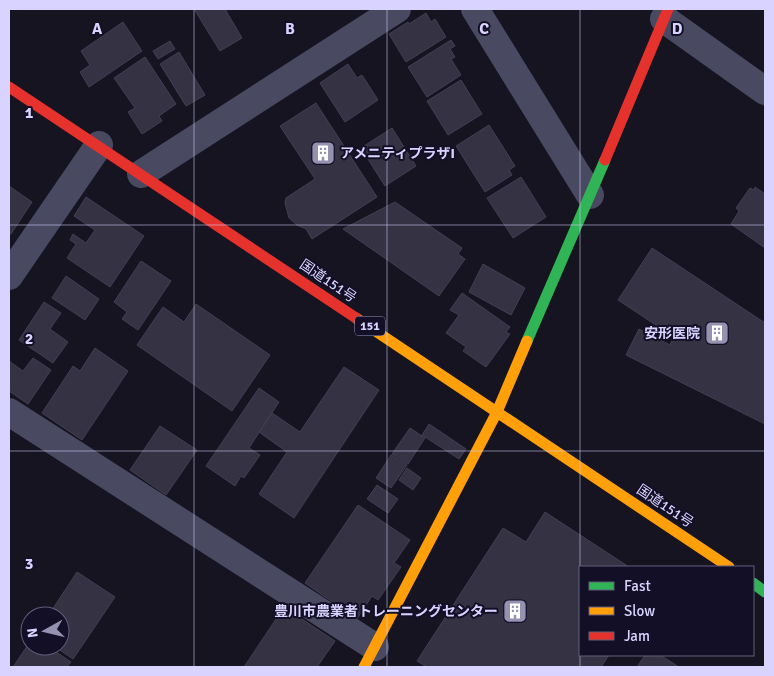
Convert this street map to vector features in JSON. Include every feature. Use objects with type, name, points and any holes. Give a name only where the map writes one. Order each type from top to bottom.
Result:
[{"type":"main road","points":[[369,657],[497,412],[580,215],[634,95],[638,79],[666,14]]},
{"type":"main road","name":"国道151号","points":[[9,87],[99,145],[728,566]]},
{"type":"main road","points":[[754,584],[765,592]]},
{"type":"street","points":[[141,174],[398,9]]},
{"type":"street","points":[[475,9],[590,195]]},
{"type":"street","points":[[666,14],[765,91]]},
{"type":"street","points":[[9,276],[99,145]]},
{"type":"street","points":[[9,412],[369,657]]},
{"type":"building","points":[[194,9],[225,9],[242,38],[220,51]]},
{"type":"building","points":[[426,13],[431,22],[435,19],[446,37],[406,62],[389,34]]},
{"type":"building","points":[[123,22],[142,51],[89,87],[80,72],[90,65],[81,51]]},
{"type":"building","points":[[451,40],[455,46],[450,49],[455,57],[451,59],[461,75],[427,97],[408,67]]},
{"type":"building","points":[[170,41],[175,49],[158,59],[153,51]]},
{"type":"building","points":[[179,52],[205,95],[186,106],[160,64]]},
{"type":"building","points":[[145,57],[176,104],[159,116],[162,121],[142,134],[128,112],[135,108],[114,78]]},
{"type":"building","points":[[348,64],[357,78],[362,75],[378,100],[345,122],[320,83]]},
{"type":"building","points":[[461,80],[482,114],[448,135],[427,101]]},
{"type":"building","name":"アメニティプラザI","points":[[316,103],[377,197],[312,239],[306,229],[297,225],[289,218],[285,203],[286,198],[315,179],[280,126]]},
{"type":"building","points":[[489,125],[515,166],[509,170],[512,175],[485,192],[456,146]]},
{"type":"building","points":[[392,128],[416,166],[385,186],[361,148]]},
{"type":"building","points":[[521,177],[546,217],[513,238],[487,198]]},
{"type":"building","points":[[9,186],[32,202],[11,234],[9,233]]},
{"type":"building","points":[[755,187],[765,194],[765,248],[731,224],[739,211],[736,208],[750,188],[754,190]]},
{"type":"building","points":[[86,197],[144,236],[110,287],[67,258],[76,244],[70,240],[73,234],[86,243],[95,230],[74,216]]},
{"type":"building","points":[[395,202],[462,248],[458,254],[465,259],[439,296],[343,229]]},
{"type":"building","name":"安形医院","points":[[652,248],[765,323],[765,424],[626,355],[639,329],[670,345],[674,337],[618,300]]},
{"type":"building","points":[[141,261],[171,281],[138,330],[122,319],[127,312],[114,302]]},
{"type":"building","points":[[483,264],[525,288],[511,315],[469,292]]},
{"type":"building","points":[[66,276],[99,299],[85,320],[52,298]]},
{"type":"building","points":[[462,293],[510,327],[506,332],[510,334],[486,367],[463,351],[466,347],[446,333],[459,315],[450,310]]},
{"type":"building","points":[[44,302],[61,313],[50,329],[68,342],[53,363],[19,340]]},
{"type":"building","points":[[196,304],[270,355],[232,411],[137,345],[163,307],[184,322]]},
{"type":"building","points":[[95,348],[128,371],[82,440],[42,413],[73,366],[80,371]]},
{"type":"building","points":[[33,358],[51,370],[28,404],[9,391],[9,361],[23,371]]},
{"type":"building","points":[[344,367],[379,390],[294,518],[259,494],[287,452],[259,432],[272,413],[300,432]]},
{"type":"building","points":[[259,388],[279,402],[249,448],[260,455],[244,478],[241,476],[235,486],[206,466]]},
{"type":"building","points":[[429,424],[466,449],[459,459],[422,435]]},
{"type":"building","points":[[160,426],[197,450],[166,495],[130,470]]},
{"type":"building","points":[[410,428],[425,438],[408,464],[392,454]]},
{"type":"building","points":[[391,455],[407,465],[391,488],[376,478]]},
{"type":"building","points":[[407,468],[421,478],[413,490],[399,480]]},
{"type":"building","points":[[377,485],[398,499],[388,513],[367,499]]},
{"type":"building","points":[[358,505],[410,540],[394,563],[401,567],[378,600],[372,596],[357,619],[305,583]]},
{"type":"building","name":"豊川市農業者トレーニングセンター","points":[[545,512],[627,566],[579,566],[579,656],[608,656],[601,667],[427,667],[417,661],[503,528],[526,542]]},
{"type":"building","points":[[77,572],[115,597],[73,659],[69,656],[70,606],[55,606]]},
{"type":"building","points":[[284,607],[335,641],[317,667],[244,667]]},
{"type":"building","points":[[20,656],[62,656],[71,662],[67,667],[13,667]]},
{"type":"building","points":[[644,656],[662,656],[679,667],[637,667]]},
{"type":"traffic: fast","points":[[527,341],[605,160]]},
{"type":"traffic: fast","points":[[754,584],[765,592]]},
{"type":"traffic: slow","points":[[356,318],[728,566]]},
{"type":"traffic: slow","points":[[364,667],[497,412],[527,341]]},
{"type":"traffic: jam","points":[[605,160],[668,9]]},
{"type":"traffic: jam","points":[[9,87],[356,318]]},
{"type":"place","name":"アメニティプラザI","points":[[323,153]]},
{"type":"place","name":"安形医院","points":[[717,333]]},
{"type":"place","name":"豊川市農業者トレーニングセンター","points":[[515,611]]}]
